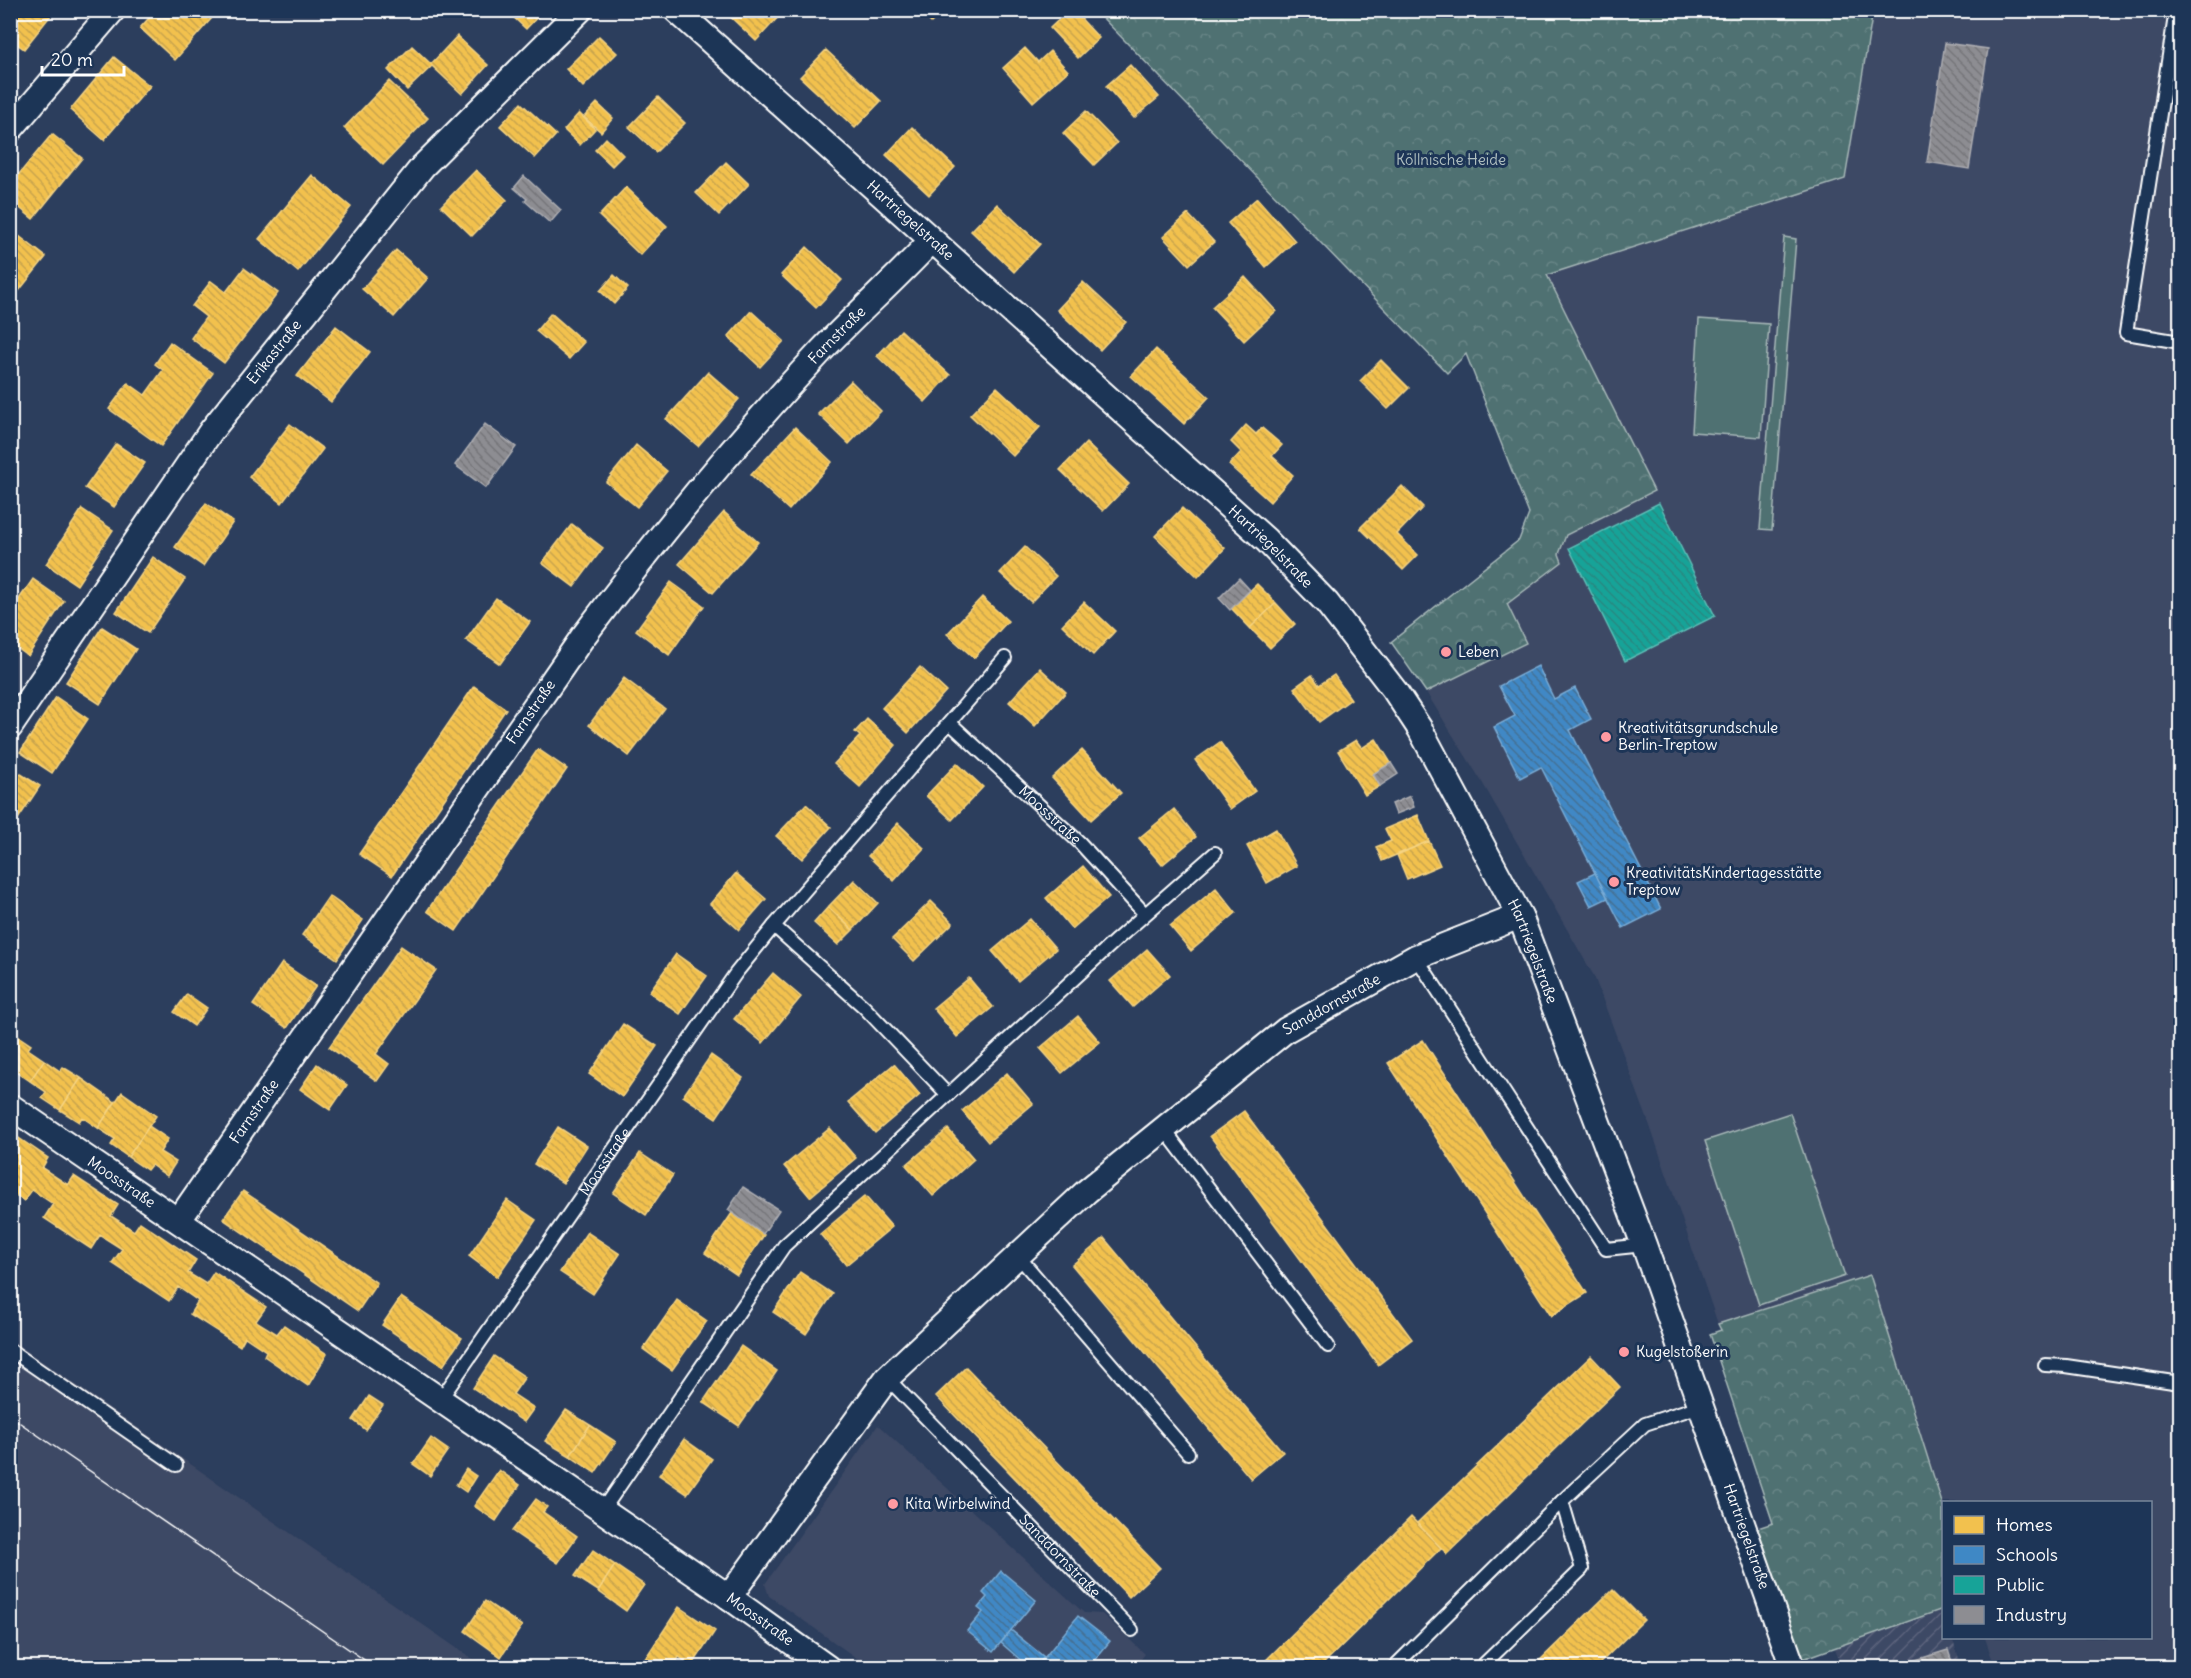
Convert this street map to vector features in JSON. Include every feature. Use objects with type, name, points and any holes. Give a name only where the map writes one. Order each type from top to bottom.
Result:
[{"type":"street","points":[[10,130],[113,10]]},
{"type":"street","name":"Erikastraße","points":[[10,727],[211,431],[423,166],[580,10]]},
{"type":"street","name":"Hartriegelstraße","points":[[676,10],[1266,540],[1327,603],[1384,676],[1420,729],[1520,916],[1644,1245],[1792,1668]]},
{"type":"street","name":"Farnstraße","points":[[179,1220],[582,638],[645,555],[743,436],[807,367],[931,241]]},
{"type":"street","name":"Sanddornstraße","points":[[729,1597],[887,1378],[1087,1191],[1286,1030],[1416,957],[1520,916]]},
{"type":"street","name":"Moosstraße","points":[[10,1106],[603,1510],[828,1668]]},
{"type":"lane","points":[[2176,10],[2126,333],[2181,342]]},
{"type":"lane","name":"Moosstraße","points":[[440,1400],[736,973],[1005,658]]},
{"type":"lane","name":"Moosstraße","points":[[950,723],[1080,843],[1145,914]]},
{"type":"lane","points":[[603,1510],[784,1246],[1145,914],[1215,853]]},
{"type":"lane","points":[[774,926],[864,1007],[948,1095]]},
{"type":"lane","points":[[1416,957],[1606,1249],[1644,1245]]},
{"type":"lane","points":[[1164,1129],[1328,1346]]},
{"type":"lane","points":[[1018,1256],[1188,1453]]},
{"type":"lane","points":[[10,1350],[176,1465]]},
{"type":"lane","points":[[2045,1365],[2067,1366],[2181,1383]]},
{"type":"lane","name":"Sanddornstraße","points":[[887,1378],[1132,1630]]},
{"type":"lane","points":[[1392,1668],[1562,1501],[1646,1424],[1700,1406]]},
{"type":"lane","points":[[1479,1668],[1582,1569],[1562,1501]]},
{"type":"shaded area","points":[[1873,11],[2180,11],[2180,1667],[1995,1667],[1985,1639],[2152,1639],[2152,1501],[1942,1501],[1942,1503],[1870,1275],[1718,1324],[1650,1126],[1594,976],[1482,782],[1426,692],[1526,643],[1507,604],[1561,562],[1559,554],[1566,535],[1547,275],[1845,179]]},
{"type":"shaded area","points":[[11,1340],[484,1667],[11,1667]]},
{"type":"shaded area","name":"Kita Wirbelwind","points":[[878,1425],[1084,1613],[1102,1614],[1145,1654],[1134,1668],[869,1667],[769,1596],[765,1584]]},
{"type":"shaded area","points":[[1942,1610],[1942,1639],[1952,1639],[1962,1667],[1842,1667],[1835,1648]]},
{"type":"green space","name":"Köllnische Heide","points":[[1096,11],[1873,11],[1845,179],[1547,275],[1654,491],[1566,535],[1559,554],[1562,562],[1507,604],[1526,643],[1426,692],[1391,642],[1519,540],[1529,514],[1466,354],[1447,373]]},
{"type":"green space","points":[[1784,237],[1796,239],[1772,530],[1760,529]]},
{"type":"green space","points":[[1699,319],[1769,324],[1761,437],[1692,432]]},
{"type":"green space","points":[[1790,1113],[1845,1276],[1759,1305],[1705,1141]]},
{"type":"green space","points":[[1870,1275],[1942,1503],[1942,1609],[1800,1660],[1755,1529],[1773,1523],[1710,1334],[1721,1330],[1718,1324]]},
{"type":"building: Homes","points":[[10,10],[55,10],[24,49],[10,39]]},
{"type":"building: Homes","points":[[156,10],[219,10],[175,60],[140,28]]},
{"type":"building: Homes","points":[[379,10],[395,10],[387,18]]},
{"type":"building: Homes","points":[[516,10],[544,10],[526,29],[511,15]]},
{"type":"building: Homes","points":[[723,10],[779,10],[782,13],[756,41]]},
{"type":"building: Homes","points":[[918,10],[943,10],[931,23]]},
{"type":"building: Homes","points":[[1069,10],[1073,10],[1099,38],[1078,58],[1050,28]]},
{"type":"building: Homes","points":[[457,36],[488,65],[462,94],[432,66],[407,90],[388,70],[412,46],[431,64]]},
{"type":"building: Homes","points":[[599,36],[617,53],[583,87],[566,69]]},
{"type":"building: Homes","points":[[1025,48],[1038,62],[1050,51],[1068,71],[1033,102],[1003,68]]},
{"type":"building: Homes","points":[[826,50],[881,101],[855,128],[800,77]]},
{"type":"building: Homes","points":[[114,57],[150,86],[104,140],[70,110]]},
{"type":"building: Homes","points":[[1130,65],[1159,97],[1134,118],[1106,86]]},
{"type":"building: Homes","points":[[389,81],[428,118],[383,165],[344,128]]},
{"type":"building: Homes","points":[[658,97],[685,123],[656,152],[629,127]]},
{"type":"building: Homes","points":[[521,103],[556,135],[535,158],[500,126]]},
{"type":"building: Homes","points":[[597,103],[613,118],[601,132],[584,117]]},
{"type":"building: Homes","points":[[1086,111],[1117,143],[1094,165],[1063,133]]},
{"type":"building: Homes","points":[[579,113],[595,129],[580,145],[564,130]]},
{"type":"building: Homes","points":[[912,127],[955,167],[929,195],[886,155]]},
{"type":"building: Homes","points":[[52,134],[82,158],[33,219],[10,200],[10,185]]},
{"type":"building: Homes","points":[[606,138],[623,155],[612,166],[595,150]]},
{"type":"building: Homes","points":[[726,162],[749,184],[719,215],[696,193]]},
{"type":"building: Homes","points":[[476,170],[507,200],[472,236],[441,206]]},
{"type":"building: Homes","points":[[312,175],[351,207],[298,272],[259,239]]},
{"type":"building: Homes","points":[[626,187],[667,226],[640,255],[599,216]]},
{"type":"building: Homes","points":[[1257,198],[1295,241],[1266,267],[1228,223]]},
{"type":"building: Homes","points":[[997,204],[1040,244],[1014,272],[971,231]]},
{"type":"building: Homes","points":[[1188,214],[1214,242],[1189,265],[1163,237]]},
{"type":"building: Homes","points":[[10,229],[46,257],[10,302]]},
{"type":"building: Homes","points":[[807,247],[842,280],[816,308],[781,275]]},
{"type":"building: Homes","points":[[396,250],[428,278],[394,317],[362,289]]},
{"type":"building: Homes","points":[[244,268],[278,293],[224,363],[191,338],[206,317],[192,306],[211,281],[226,292]]},
{"type":"building: Homes","points":[[614,275],[628,288],[614,304],[600,291]]},
{"type":"building: Homes","points":[[1245,277],[1276,311],[1244,341],[1212,307]]},
{"type":"building: Homes","points":[[1083,282],[1126,322],[1100,350],[1057,310]]},
{"type":"building: Homes","points":[[751,311],[784,341],[760,367],[728,337]]},
{"type":"building: Homes","points":[[551,313],[584,342],[569,359],[536,331]]},
{"type":"building: Homes","points":[[336,326],[370,352],[331,402],[297,376]]},
{"type":"building: Homes","points":[[901,330],[950,375],[925,402],[877,356]]},
{"type":"building: Homes","points":[[170,342],[213,373],[161,446],[109,409],[128,383],[145,395],[163,370],[155,364]]},
{"type":"building: Homes","points":[[1156,349],[1209,397],[1184,424],[1131,376]]},
{"type":"building: Homes","points":[[1381,360],[1409,388],[1388,409],[1360,381]]},
{"type":"building: Homes","points":[[708,372],[739,399],[698,446],[666,419]]},
{"type":"building: Homes","points":[[851,381],[881,411],[849,444],[818,414]]},
{"type":"building: Homes","points":[[997,387],[1040,427],[1013,456],[970,415]]},
{"type":"building: Homes","points":[[290,424],[323,449],[282,503],[249,477]]},
{"type":"building: Homes","points":[[1246,425],[1256,434],[1262,428],[1282,445],[1272,456],[1293,475],[1270,502],[1229,465],[1241,452],[1231,442]]},
{"type":"building: Homes","points":[[795,427],[832,462],[789,510],[751,475]]},
{"type":"building: Homes","points":[[1086,443],[1129,484],[1103,511],[1060,470]]},
{"type":"building: Homes","points":[[116,444],[145,463],[114,507],[85,488]]},
{"type":"building: Homes","points":[[636,445],[667,471],[637,507],[606,482]]},
{"type":"building: Homes","points":[[1402,486],[1423,507],[1397,534],[1418,555],[1403,570],[1360,528]]},
{"type":"building: Homes","points":[[206,503],[233,522],[203,566],[175,547]]},
{"type":"building: Homes","points":[[1182,508],[1225,548],[1198,577],[1155,536]]},
{"type":"building: Homes","points":[[82,509],[113,530],[77,585],[46,564]]},
{"type":"building: Homes","points":[[724,512],[758,542],[713,593],[679,564]]},
{"type":"building: Homes","points":[[572,524],[603,548],[574,587],[542,563]]},
{"type":"building: Homes","points":[[1025,547],[1056,576],[1031,602],[1000,573]]},
{"type":"building: Homes","points":[[153,557],[185,579],[148,633],[116,612]]},
{"type":"building: Homes","points":[[33,579],[64,601],[28,656],[10,643],[10,612]]},
{"type":"building: Homes","points":[[671,582],[704,606],[669,655],[636,630]]},
{"type":"building: Homes","points":[[1257,584],[1276,603],[1250,628],[1231,608]]},
{"type":"building: Homes","points":[[982,597],[1008,621],[974,658],[947,634]]},
{"type":"building: Homes","points":[[496,598],[530,622],[500,664],[466,640]]},
{"type":"building: Homes","points":[[1084,602],[1115,631],[1093,655],[1062,625]]},
{"type":"building: Homes","points":[[1276,603],[1295,624],[1270,648],[1250,628]]},
{"type":"building: Homes","points":[[102,627],[136,649],[100,704],[66,682]]},
{"type":"building: Homes","points":[[920,667],[946,691],[908,733],[882,708]]},
{"type":"building: Homes","points":[[1040,668],[1066,692],[1035,726],[1009,702]]},
{"type":"building: Homes","points":[[1312,675],[1319,685],[1334,675],[1351,699],[1319,722],[1294,688]]},
{"type":"building: Homes","points":[[624,678],[665,709],[629,756],[589,725]]},
{"type":"building: Homes","points":[[474,686],[506,709],[392,876],[359,854]]},
{"type":"building: Homes","points":[[56,697],[88,719],[52,773],[20,752]]},
{"type":"building: Homes","points":[[867,719],[896,745],[860,787],[834,764],[860,736],[855,732]]},
{"type":"building: Homes","points":[[1376,739],[1391,763],[1373,774],[1380,786],[1365,795],[1338,751],[1356,740],[1362,748]]},
{"type":"building: Homes","points":[[1220,742],[1255,791],[1230,809],[1195,760]]},
{"type":"building: Homes","points":[[538,749],[567,769],[456,931],[427,911]]},
{"type":"building: Homes","points":[[1082,750],[1121,793],[1091,820],[1052,778]]},
{"type":"building: Homes","points":[[957,763],[983,787],[952,820],[926,796]]},
{"type":"building: Homes","points":[[10,767],[40,786],[10,831]]},
{"type":"building: Homes","points":[[806,804],[831,827],[802,859],[776,836]]},
{"type":"building: Homes","points":[[1174,809],[1196,837],[1162,865],[1139,838]]},
{"type":"building: Homes","points":[[1418,815],[1429,841],[1382,861],[1376,847],[1391,841],[1385,829]]},
{"type":"building: Homes","points":[[898,823],[924,848],[894,881],[868,856]]},
{"type":"building: Homes","points":[[1276,829],[1297,866],[1267,883],[1247,846]]},
{"type":"building: Homes","points":[[1429,841],[1440,865],[1407,879],[1397,855]]},
{"type":"building: Homes","points":[[1083,866],[1109,897],[1072,929],[1046,898]]},
{"type":"building: Homes","points":[[736,873],[766,899],[739,930],[710,904]]},
{"type":"building: Homes","points":[[854,880],[878,903],[853,930],[828,907]]},
{"type":"building: Homes","points":[[1216,888],[1236,913],[1191,951],[1170,926]]},
{"type":"building: Homes","points":[[329,896],[363,920],[337,959],[302,935]]},
{"type":"building: Homes","points":[[931,901],[953,923],[914,961],[892,939]]},
{"type":"building: Homes","points":[[828,907],[853,930],[838,945],[814,923]]},
{"type":"building: Homes","points":[[1030,919],[1056,949],[1018,981],[992,951]]},
{"type":"building: Homes","points":[[401,946],[436,970],[376,1054],[389,1064],[377,1081],[329,1047]]},
{"type":"building: Homes","points":[[1147,949],[1170,975],[1133,1007],[1110,981]]},
{"type":"building: Homes","points":[[676,954],[707,976],[680,1014],[649,992]]},
{"type":"building: Homes","points":[[282,963],[316,986],[287,1028],[253,1005]]},
{"type":"building: Homes","points":[[773,973],[801,997],[763,1043],[734,1019]]},
{"type":"building: Homes","points":[[969,978],[993,1007],[957,1037],[933,1008]]},
{"type":"building: Homes","points":[[187,994],[207,1008],[194,1026],[174,1012]]},
{"type":"building: Homes","points":[[1078,1016],[1100,1042],[1062,1073],[1040,1048]]},
{"type":"building: Homes","points":[[623,1024],[657,1046],[622,1097],[589,1074]]},
{"type":"building: Homes","points":[[12,1032],[31,1045],[28,1049],[44,1060],[30,1081],[14,1070],[10,1075],[10,1034]]},
{"type":"building: Homes","points":[[1423,1040],[1587,1293],[1551,1316],[1388,1063]]},
{"type":"building: Homes","points":[[711,1055],[743,1078],[716,1118],[683,1096]]},
{"type":"building: Homes","points":[[44,1060],[60,1071],[63,1067],[81,1078],[60,1110],[42,1098],[46,1092],[30,1081]]},
{"type":"building: Homes","points":[[317,1064],[347,1085],[330,1110],[300,1089]]},
{"type":"building: Homes","points":[[894,1064],[920,1095],[875,1133],[848,1102]]},
{"type":"building: Homes","points":[[1007,1073],[1033,1104],[988,1142],[962,1111]]},
{"type":"building: Homes","points":[[81,1078],[115,1102],[98,1128],[82,1117],[79,1122],[60,1110]]},
{"type":"building: Homes","points":[[122,1092],[156,1116],[128,1157],[111,1145],[115,1139],[98,1128]]},
{"type":"building: Homes","points":[[1244,1111],[1412,1339],[1378,1365],[1210,1136]]},
{"type":"building: Homes","points":[[149,1126],[168,1139],[160,1152],[176,1162],[167,1176],[151,1165],[147,1170],[128,1157]]},
{"type":"building: Homes","points":[[558,1127],[587,1146],[563,1183],[534,1164]]},
{"type":"building: Homes","points":[[830,1128],[856,1158],[810,1197],[784,1166]]},
{"type":"building: Homes","points":[[948,1129],[974,1159],[933,1196],[906,1165]]},
{"type":"building: Homes","points":[[10,1132],[48,1158],[42,1168],[68,1185],[74,1176],[118,1205],[111,1216],[134,1231],[140,1222],[196,1260],[188,1273],[206,1284],[214,1272],[266,1307],[256,1321],[277,1334],[284,1325],[327,1354],[308,1386],[264,1356],[266,1351],[245,1337],[240,1346],[190,1314],[198,1301],[178,1287],[169,1301],[112,1263],[122,1249],[100,1235],[91,1249],[44,1218],[53,1204],[32,1190],[24,1201],[10,1191]]},
{"type":"building: Homes","points":[[640,1153],[673,1175],[646,1215],[613,1193]]},
{"type":"building: Homes","points":[[243,1191],[377,1283],[358,1311],[223,1219]]},
{"type":"building: Homes","points":[[865,1196],[892,1227],[846,1265],[820,1234]]},
{"type":"building: Homes","points":[[507,1200],[536,1220],[497,1277],[469,1256]]},
{"type":"building: Homes","points":[[732,1213],[764,1235],[737,1275],[705,1253]]},
{"type":"building: Homes","points":[[587,1232],[620,1254],[593,1294],[560,1272]]},
{"type":"building: Homes","points":[[1104,1238],[1283,1452],[1251,1479],[1072,1265]]},
{"type":"building: Homes","points":[[800,1272],[833,1294],[806,1334],[773,1312]]},
{"type":"building: Homes","points":[[401,1297],[462,1338],[443,1366],[382,1325]]},
{"type":"building: Homes","points":[[677,1300],[707,1321],[672,1370],[643,1349]]},
{"type":"building: Homes","points":[[741,1346],[777,1371],[739,1426],[703,1402]]},
{"type":"building: Homes","points":[[494,1356],[525,1377],[513,1394],[534,1408],[524,1422],[473,1388]]},
{"type":"building: Homes","points":[[1591,1356],[1620,1387],[1447,1554],[1417,1523]]},
{"type":"building: Homes","points":[[966,1367],[1160,1568],[1129,1597],[936,1396]]},
{"type":"building: Homes","points":[[369,1396],[383,1405],[366,1430],[353,1420]]},
{"type":"building: Homes","points":[[566,1410],[590,1425],[570,1456],[545,1441]]},
{"type":"building: Homes","points":[[590,1425],[616,1442],[595,1473],[570,1456]]},
{"type":"building: Homes","points":[[431,1438],[448,1450],[430,1476],[413,1464]]},
{"type":"building: Homes","points":[[684,1439],[712,1459],[687,1494],[659,1475]]},
{"type":"building: Homes","points":[[466,1469],[476,1476],[466,1492],[456,1485]]},
{"type":"building: Homes","points":[[499,1470],[520,1485],[496,1521],[474,1506]]},
{"type":"building: Homes","points":[[536,1499],[547,1507],[543,1512],[577,1536],[558,1563],[512,1531]]},
{"type":"building: Homes","points":[[1411,1517],[1441,1548],[1319,1668],[1258,1668]]},
{"type":"building: Homes","points":[[593,1550],[615,1565],[598,1591],[575,1576]]},
{"type":"building: Homes","points":[[615,1565],[644,1585],[626,1611],[598,1591]]},
{"type":"building: Homes","points":[[1613,1589],[1644,1620],[1595,1668],[1532,1668]]},
{"type":"building: Homes","points":[[485,1601],[522,1626],[501,1657],[465,1631]]},
{"type":"building: Homes","points":[[679,1607],[715,1631],[692,1666],[679,1657],[673,1668],[639,1668]]},
{"type":"building: Schools","points":[[1538,666],[1554,699],[1575,688],[1591,719],[1570,730],[1661,909],[1623,928],[1541,767],[1520,778],[1494,727],[1515,716],[1499,686]]},
{"type":"building: Schools","points":[[1595,873],[1608,898],[1591,906],[1578,881]]},
{"type":"building: Schools","points":[[1001,1571],[1036,1600],[993,1652],[967,1631],[983,1612],[978,1608],[987,1597],[983,1593]]},
{"type":"building: Schools","points":[[1078,1616],[1110,1641],[1088,1668],[1036,1668]]},
{"type":"building: Schools","points":[[1011,1630],[1044,1657],[1036,1668],[1030,1668],[1001,1643]]},
{"type":"building: Public","points":[[1659,503],[1715,616],[1625,661],[1569,548]]},
{"type":"building: Industry","points":[[1945,43],[1988,49],[1969,169],[1927,162]]},
{"type":"building: Industry","points":[[524,176],[561,210],[550,223],[514,188]]},
{"type":"building: Industry","points":[[485,424],[516,447],[486,488],[455,465]]},
{"type":"building: Industry","points":[[1239,578],[1250,590],[1230,610],[1219,598]]},
{"type":"building: Industry","points":[[1391,763],[1398,774],[1380,786],[1373,774]]},
{"type":"building: Industry","points":[[1410,796],[1414,807],[1396,814],[1392,804]]},
{"type":"building: Industry","points":[[743,1187],[779,1210],[763,1234],[728,1210]]},
{"type":"building: Industry","points":[[1948,1650],[1954,1668],[1890,1668]]},
{"type":"tram line","points":[[10,1416],[376,1668]]},
{"type":"place","name":"Leben","points":[[1446,652]]},
{"type":"place","name":"Kreativitätsgrundschule Berlin-Treptow","points":[[1606,737]]},
{"type":"place","name":"KreativitätsKindertagesstätte Treptow","points":[[1614,882]]},
{"type":"place","name":"Kugelstoßerin","points":[[1624,1352]]},
{"type":"place","name":"Kita Wirbelwind","points":[[893,1504]]}]
